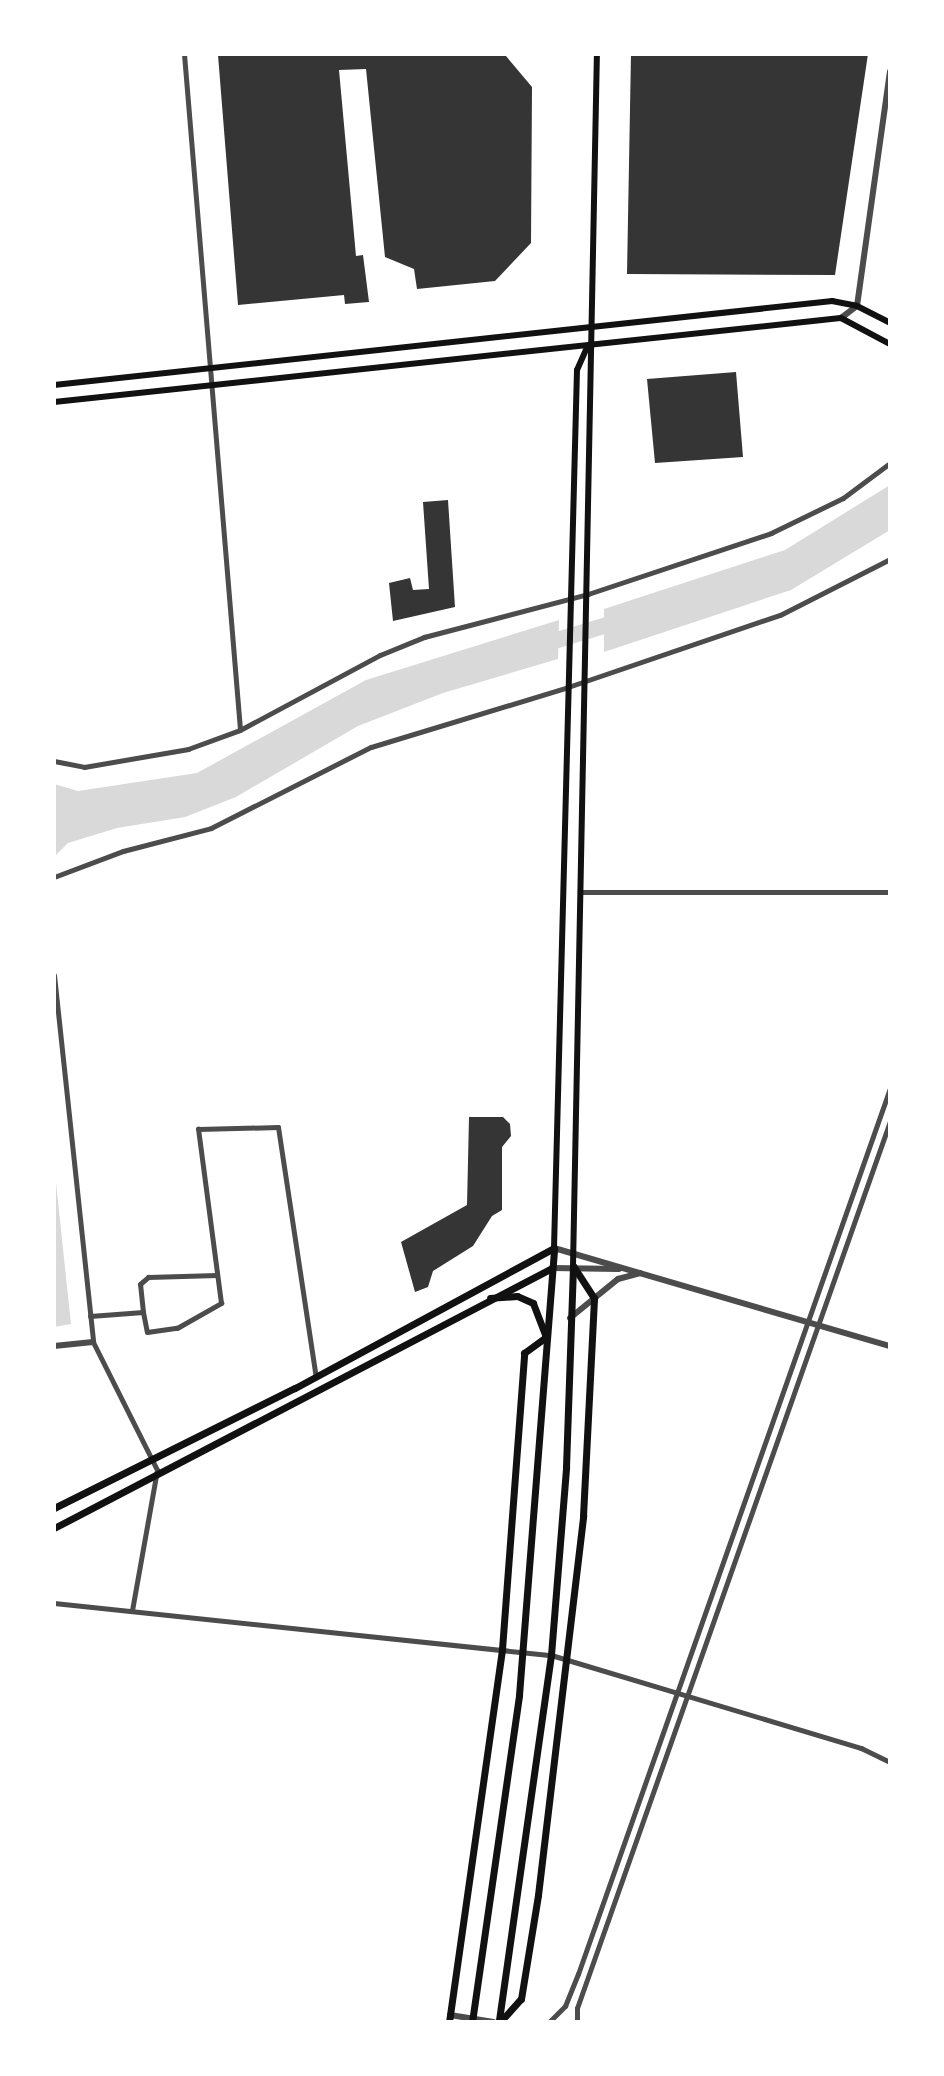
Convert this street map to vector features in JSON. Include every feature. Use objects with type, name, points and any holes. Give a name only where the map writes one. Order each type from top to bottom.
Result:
[{"type":"main road","points":[[497,2022],[551,1655],[566,1467],[587,661],[588,345],[597,54]]},
{"type":"main road","points":[[54,385],[832,301],[857,306],[890,323]]},
{"type":"main road","points":[[54,402],[841,318],[890,344]]},
{"type":"main road","points":[[473,2020],[503,1834],[523,1651],[554,1248],[577,370],[588,345]]},
{"type":"main road","points":[[54,1508],[316,1377],[554,1248]]},
{"type":"main road","points":[[497,2022],[521,1999],[568,1661],[583,1516],[594,1298],[573,1266]]},
{"type":"main road","points":[[54,1528],[157,1470],[552,1268]]},
{"type":"main road","points":[[490,1298],[517,1296],[533,1303],[546,1337]]},
{"type":"main road","points":[[449,2018],[502,1649],[524,1353],[546,1337]]},
{"type":"street","points":[[184,54],[240,730]]},
{"type":"street","points":[[841,318],[857,306],[890,71]]},
{"type":"street","points":[[54,761],[84,767],[130,762],[240,730],[380,655],[588,594],[771,533],[843,498],[890,463]]},
{"type":"street","points":[[54,877],[123,851],[211,828],[371,747],[586,682],[780,615],[890,559]]},
{"type":"street","points":[[581,892],[890,892]]},
{"type":"street","points":[[54,975],[93,1342],[157,1470],[132,1611]]},
{"type":"street","points":[[549,2022],[565,2006],[578,1974],[890,1088]]},
{"type":"street","points":[[577,2022],[577,2008],[689,1698],[890,1121]]},
{"type":"street","points":[[217,1275],[148,1277],[140,1284],[147,1332],[177,1328],[221,1303],[198,1129],[278,1127],[316,1377]]},
{"type":"street","points":[[554,1248],[890,1346]]},
{"type":"street","points":[[552,1268],[573,1266],[643,1272]]},
{"type":"street","points":[[570,1318],[618,1279],[643,1272]]},
{"type":"street","points":[[90,1316],[143,1312]]},
{"type":"street","points":[[54,1346],[93,1342]]},
{"type":"street","points":[[54,1603],[551,1655],[890,1762]]},
{"type":"street","points":[[449,2018],[497,2022]]},
{"type":"shaded area","points":[[890,485],[890,530],[791,590],[604,652],[604,609],[785,550]]},
{"type":"shaded area","points":[[559,620],[558,659],[443,693],[358,726],[236,797],[185,817],[117,828],[68,843],[54,857],[54,784],[78,791],[197,773],[366,680]]},
{"type":"shaded area","points":[[54,1164],[71,1324],[54,1327]]},
{"type":"building","points":[[631,54],[868,54],[835,275],[627,274]]},
{"type":"building","points":[[218,55],[506,56],[532,87],[531,243],[495,281],[417,289],[414,269],[385,257],[366,69],[339,70],[356,256],[363,255],[369,302],[345,304],[344,295],[238,305]]},
{"type":"building","points":[[736,372],[743,457],[655,463],[647,379]]},
{"type":"building","points":[[448,500],[455,607],[393,621],[389,583],[410,578],[413,590],[429,589],[423,502]]},
{"type":"building","points":[[469,1117],[503,1117],[510,1124],[511,1136],[502,1147],[502,1210],[492,1216],[473,1246],[433,1271],[428,1287],[415,1292],[401,1242],[467,1205]]},
{"type":"waterway","points":[[538,646],[623,620]]}]
